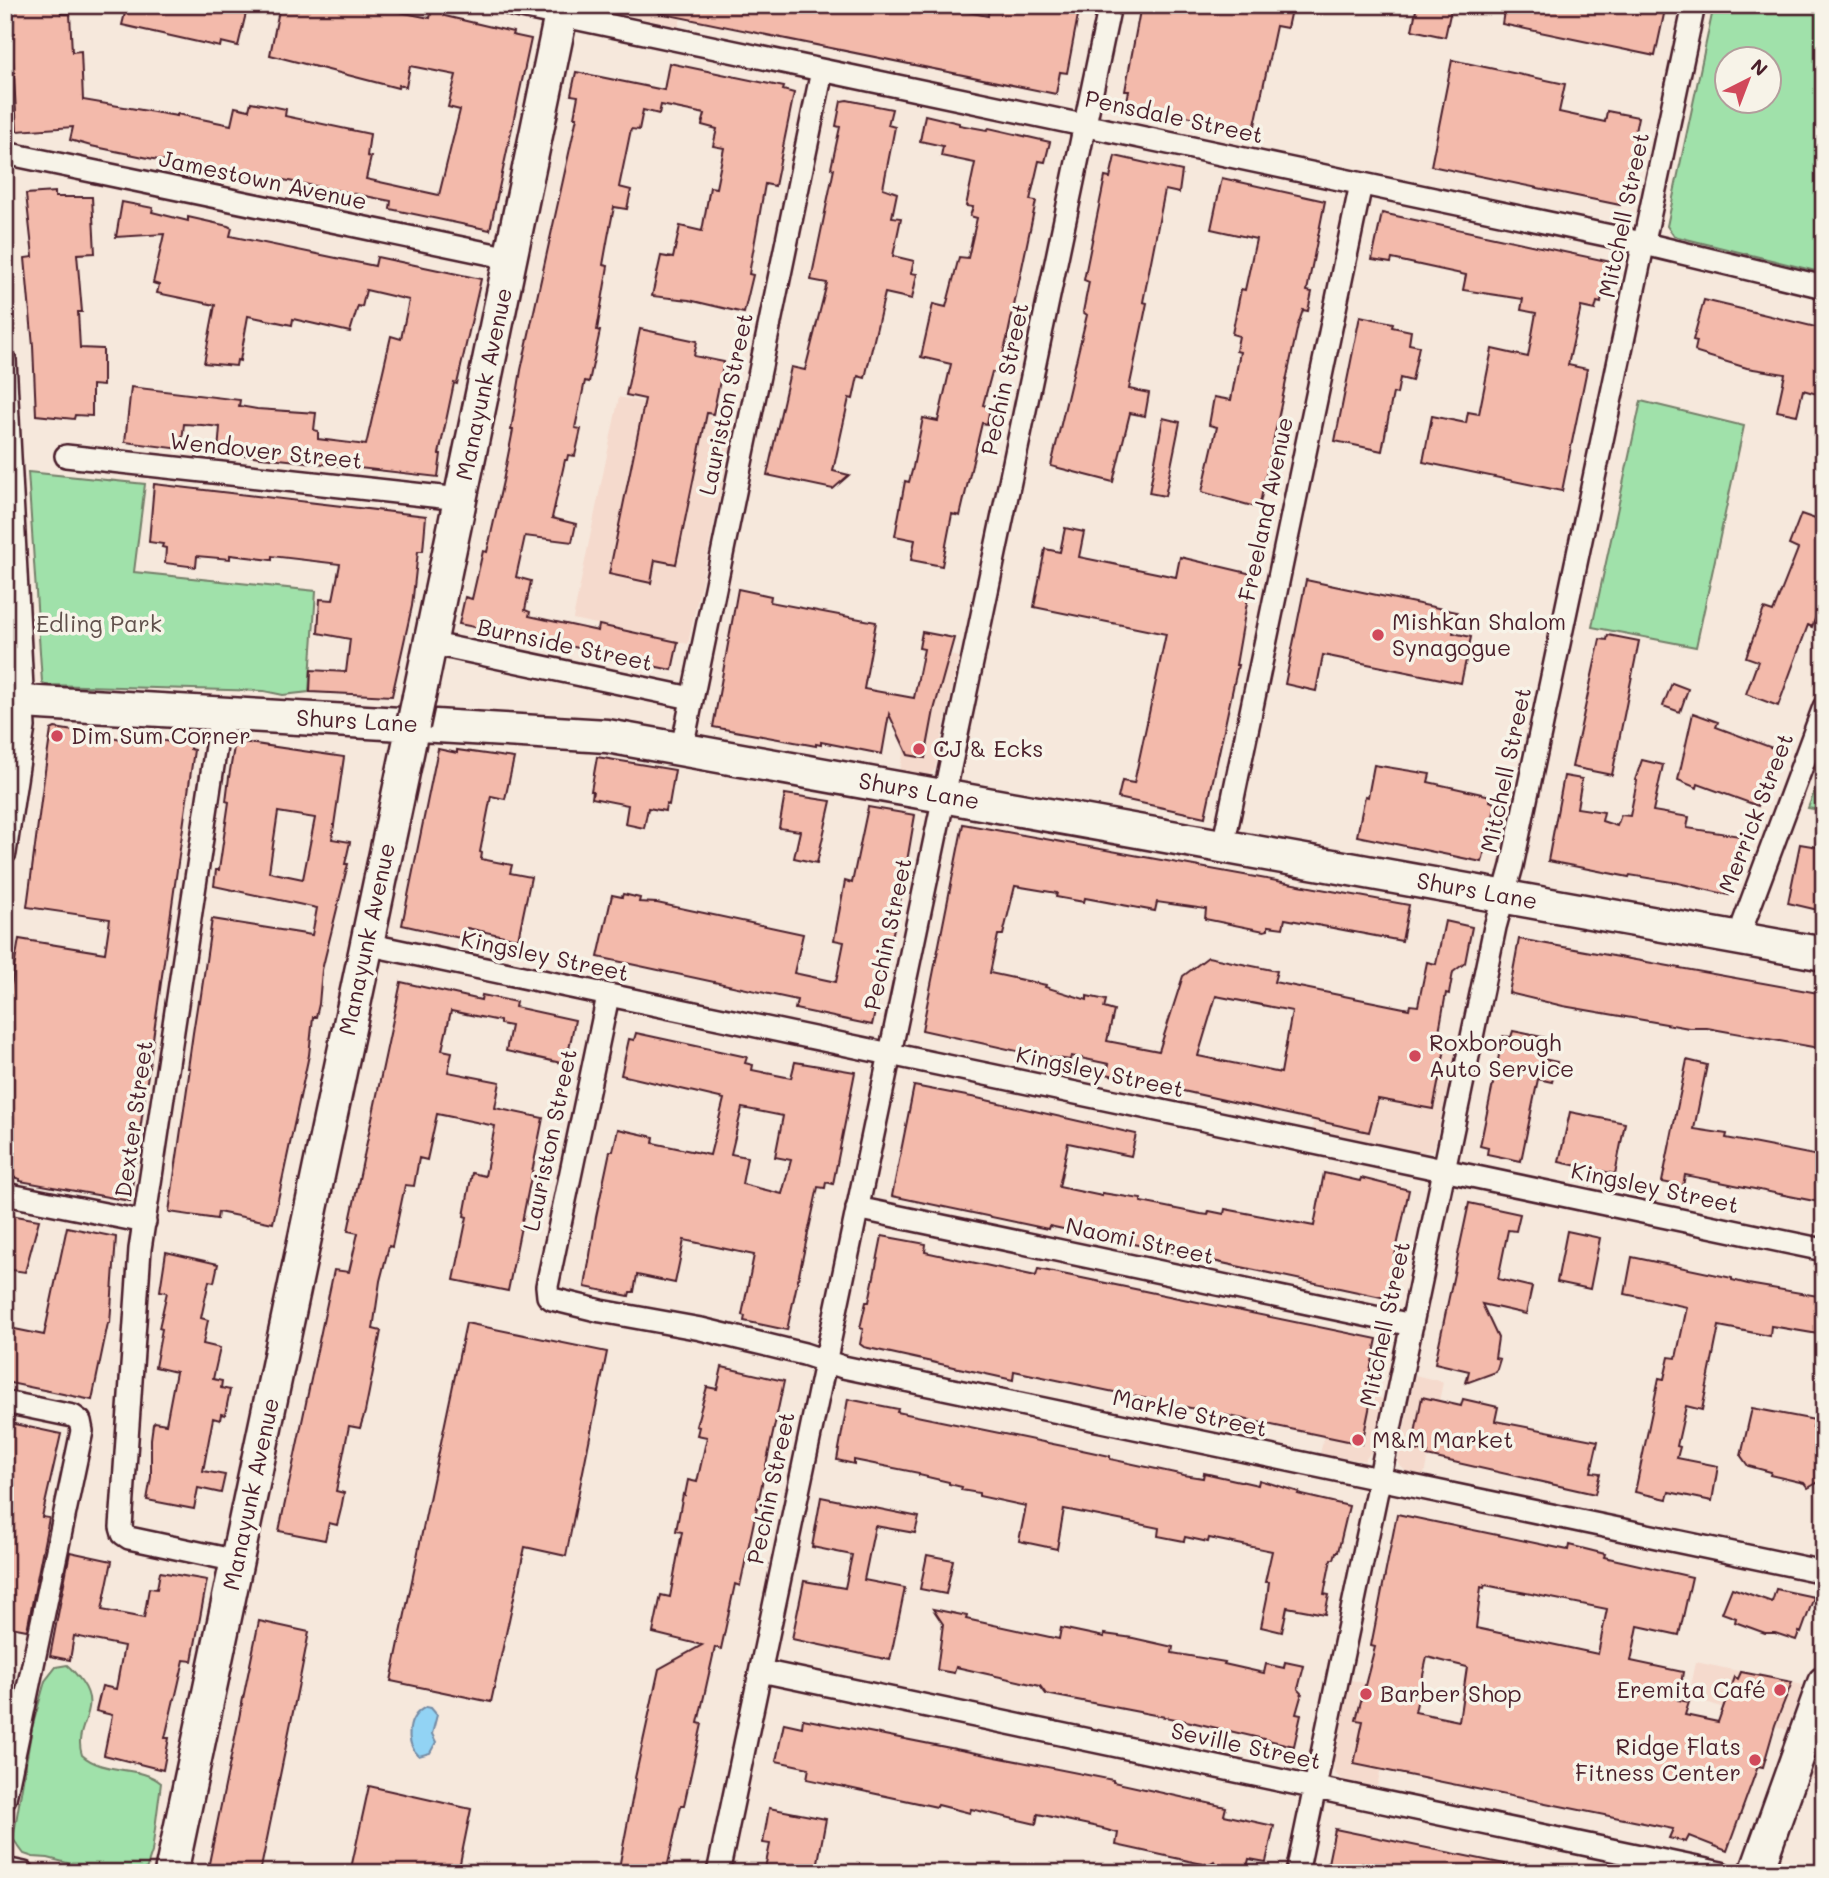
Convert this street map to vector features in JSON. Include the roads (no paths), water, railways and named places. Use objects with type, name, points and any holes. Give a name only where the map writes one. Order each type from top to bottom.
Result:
[{"type":"street","name":"Pensdale Street","points":[[512,5],[562,10],[822,71],[1645,244],[1824,287]]},
{"type":"street","name":"Pechin Street","points":[[718,1873],[1110,5]]},
{"type":"street","name":"Mitchell Street","points":[[1297,1873],[1444,1171],[1503,896],[1515,853],[1694,5]]},
{"type":"street","name":"Manayunk Avenue","points":[[171,1873],[562,10]]},
{"type":"street","name":"Lauriston Street","points":[[682,748],[822,71]]},
{"type":"street","name":"Jamestown Avenue","points":[[5,153],[510,258]]},
{"type":"street","name":"Freeland Avenue","points":[[1223,846],[1361,184]]},
{"type":"street","points":[[5,360],[14,702],[22,740],[5,853]]},
{"type":"street","name":"Wendover Street","points":[[66,456],[460,499]]},
{"type":"street","name":"Burnside Street","points":[[429,643],[691,698]]},
{"type":"street","name":"Shurs Lane","points":[[14,702],[578,733],[682,748],[1824,954]]},
{"type":"street","name":"Merrick Street","points":[[1738,938],[1824,707]]},
{"type":"street","name":"Dexter Street","points":[[220,713],[140,1250],[121,1527],[123,1534],[130,1538],[237,1561]]},
{"type":"street","name":"Kingsley Street","points":[[366,944],[1824,1250]]},
{"type":"street","name":"Lauriston Street","points":[[548,1296],[550,1273],[608,996]]},
{"type":"street","points":[[5,1194],[145,1222]]},
{"type":"street","name":"Naomi Street","points":[[857,1208],[1412,1325]]},
{"type":"street","name":"Markle Street","points":[[548,1296],[557,1301],[680,1324],[843,1367],[1824,1572]]},
{"type":"street","points":[[5,1402],[73,1416],[80,1421],[82,1431],[5,1798]]},
{"type":"street","name":"Seville Street","points":[[761,1671],[1721,1873]]},
{"type":"street","points":[[1756,1873],[1824,1683]]},
{"type":"street","points":[[5,1869],[24,1873]]},
{"type":"water","points":[[426,1707],[431,1708],[437,1715],[432,1734],[436,1742],[430,1753],[419,1756],[411,1744],[411,1723]]},
{"type":"place","name":"Mishkan Shalom Synagogue","points":[[1378,635]]},
{"type":"place","name":"Dim Sum Corner","points":[[57,736]]},
{"type":"place","name":"CJ & Ecks","points":[[919,749]]},
{"type":"place","name":"Roxborough Auto Service","points":[[1415,1056]]},
{"type":"place","name":"M&M Market","points":[[1358,1440]]},
{"type":"place","name":"Eremita Café","points":[[1780,1690]]},
{"type":"place","name":"Barber Shop","points":[[1366,1694]]},
{"type":"place","name":"Ridge Flats Fitness Center","points":[[1755,1760]]},
{"type":"park label","name":"Edling Park","points":[[99,624]]}]
